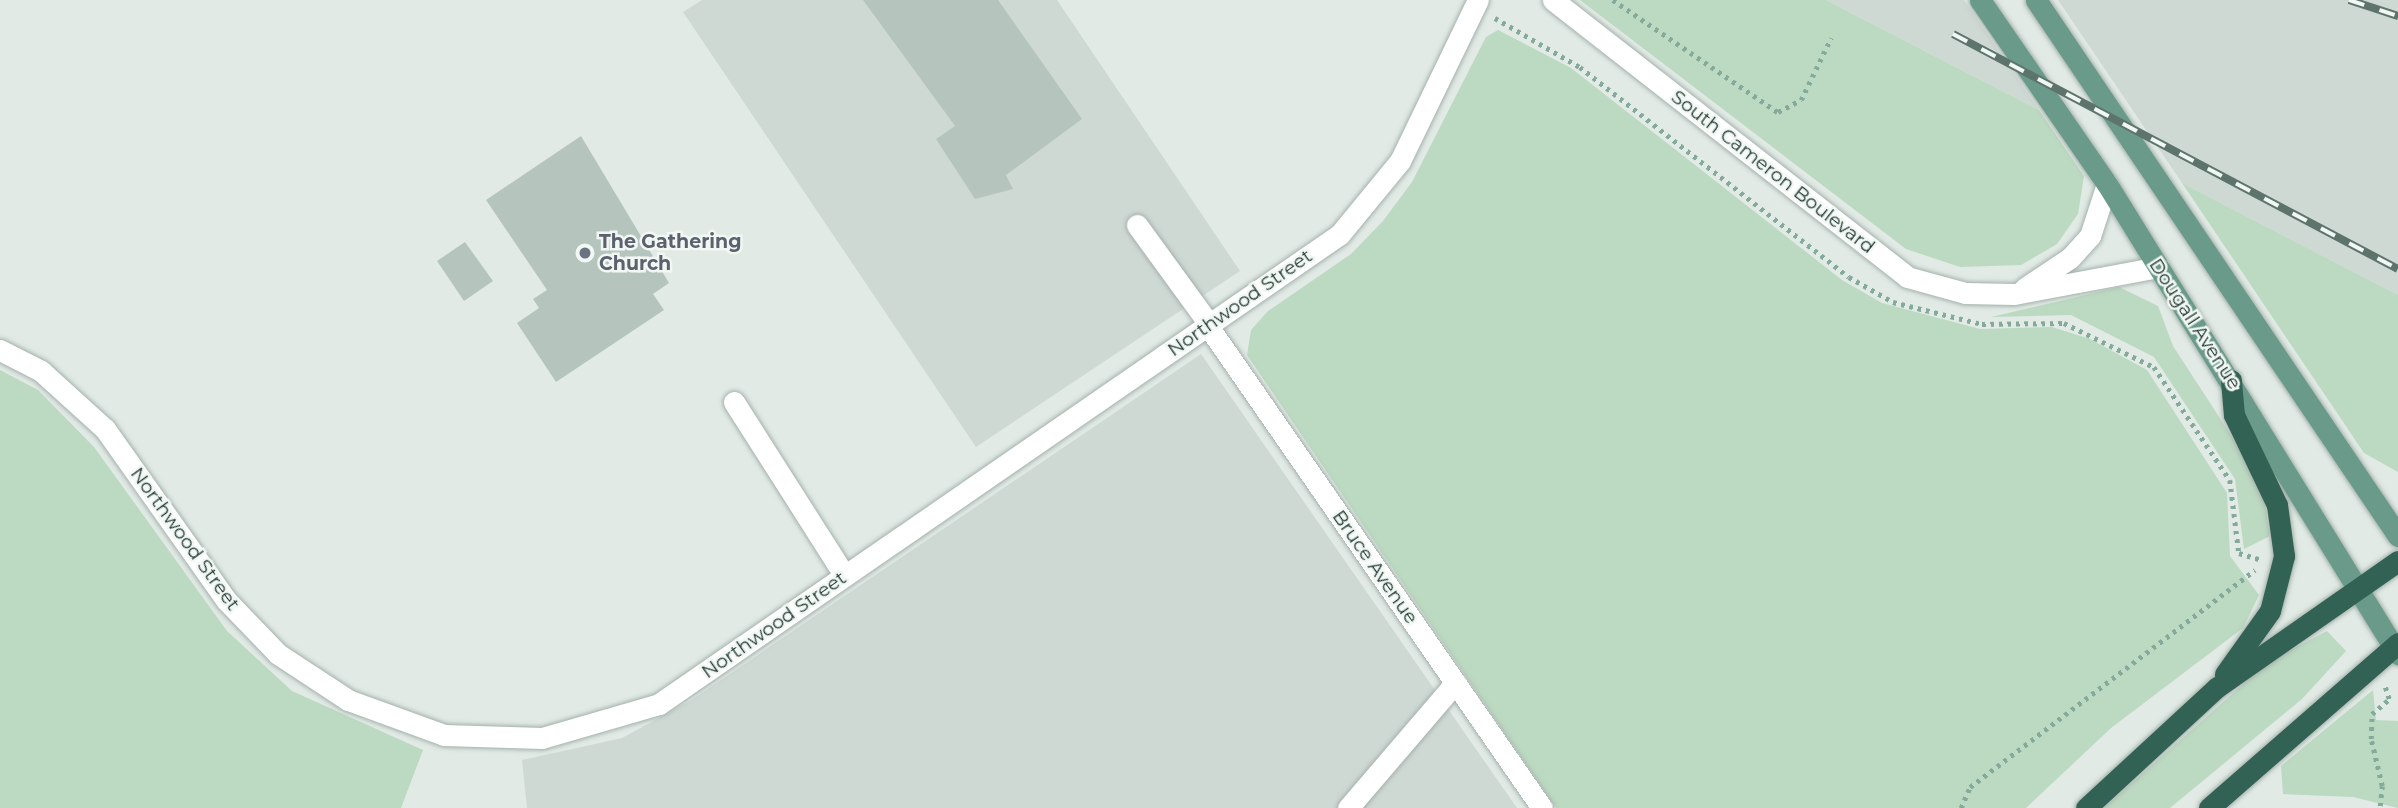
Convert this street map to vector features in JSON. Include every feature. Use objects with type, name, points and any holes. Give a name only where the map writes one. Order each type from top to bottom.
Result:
[{"type":"highway","points":[[2216,688],[2266,620],[2284,555],[2277,505],[2234,415],[2231,380]]},
{"type":"highway","points":[[2086,808],[2216,688],[2398,561]]},
{"type":"highway","points":[[2209,808],[2397,648]]},
{"type":"main road","name":"Dougall Avenue","points":[[1980,0],[2107,184],[2397,648]]},
{"type":"main road","points":[[2036,0],[2398,537]]},
{"type":"street","name":"Northwood Street","points":[[0,350],[41,371],[105,429],[226,600],[278,654],[348,700],[444,735],[542,738],[659,704],[1340,234],[1400,162],[1478,0]]},
{"type":"street","name":"South Cameron Boulevard","points":[[1553,0],[1907,277],[1965,293],[2014,294],[2158,267]]},
{"type":"street","points":[[2014,294],[2081,246],[2107,184]]},
{"type":"street","name":"Bruce Avenue","points":[[1137,225],[1542,808]]},
{"type":"street","points":[[734,402],[845,576]]},
{"type":"street","points":[[1348,808],[1455,683]]},
{"type":"path","points":[[1613,0],[1778,112],[1801,100],[1831,38]]},
{"type":"path","points":[[1961,808],[1970,787],[2266,561]]},
{"type":"path","points":[[2380,806],[2382,786],[2371,739],[2372,714],[2389,699],[2383,681]]},
{"type":"shaded area","points":[[702,0],[1057,0],[1240,271],[976,447],[683,12]]},
{"type":"shaded area","points":[[1826,0],[1964,0],[2039,110],[1836,5]]},
{"type":"shaded area","points":[[2058,0],[2398,0],[2398,295],[2182,183]]},
{"type":"shaded area","points":[[1201,354],[1517,808],[527,808],[522,760],[622,738],[690,701]]},
{"type":"green space","points":[[1580,0],[1826,0],[2039,110],[2084,176],[2078,214],[2057,244],[2021,265],[1960,267],[1906,249]]},
{"type":"green space","points":[[1498,30],[1571,68],[1842,280],[1882,303],[1980,329],[2052,327],[2090,339],[2147,370],[2227,493],[2230,556],[2259,595],[2243,628],[2111,728],[2026,808],[1556,808],[1247,355],[1251,330],[1268,311],[1351,254],[1383,221],[1412,182],[1486,37]]},
{"type":"green space","points":[[2182,183],[2398,295],[2398,472],[2364,453]]},
{"type":"green space","points":[[2119,287],[2158,306],[2173,346],[2249,463],[2264,498],[2270,536],[2244,549],[2235,479],[2154,357],[2071,315],[1991,317]]},
{"type":"green space","points":[[0,370],[38,390],[94,447],[227,631],[292,691],[423,750],[401,808],[0,808]]},
{"type":"green space","points":[[2327,631],[2346,651],[2302,699],[2170,808],[2104,808],[2268,662]]},
{"type":"green space","points":[[2373,690],[2376,720],[2398,721],[2398,808],[2353,797],[2283,794],[2281,766]]},
{"type":"building","points":[[863,0],[998,0],[1082,119],[1006,175],[1013,189],[975,199],[936,139],[955,126]]},
{"type":"building","name":"The Gathering Church","points":[[581,136],[669,283],[653,294],[664,310],[556,382],[517,323],[539,308],[533,299],[547,290],[486,200]]},
{"type":"building","points":[[465,242],[493,281],[464,301],[437,261]]},
{"type":"railway","points":[[2349,0],[2398,16]]},
{"type":"railway","points":[[1953,34],[2398,269]]},
{"type":"place","name":"The Gathering Church","points":[[585,253]]}]
